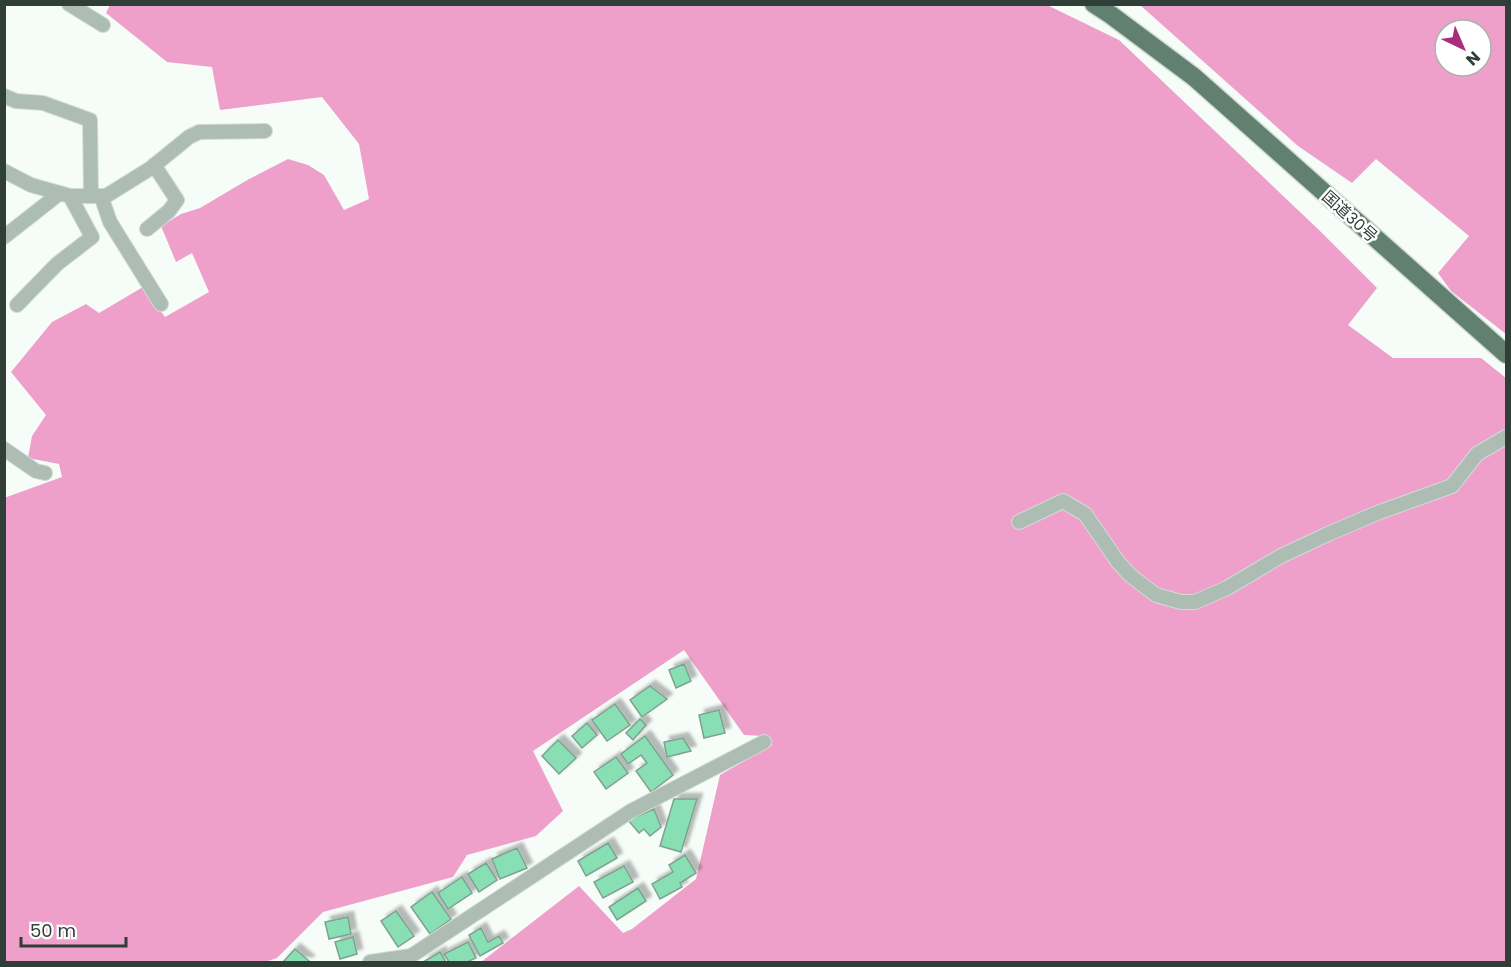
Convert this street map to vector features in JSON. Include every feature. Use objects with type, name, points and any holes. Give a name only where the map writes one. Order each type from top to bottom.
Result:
[{"type":"highway","name":"国道30号","points":[[1094,4],[1194,77]]},
{"type":"highway","name":"国道30号","points":[[1117,4],[1151,32],[1194,77],[1506,354]]},
{"type":"street","points":[[69,4],[103,25]]},
{"type":"street","points":[[4,96],[16,101],[43,103],[90,120],[96,196],[161,304]]},
{"type":"street","points":[[4,171],[31,185],[65,195],[106,196],[199,132],[265,131]]},
{"type":"street","points":[[147,229],[169,211],[177,200],[154,165]]},
{"type":"street","points":[[4,237],[65,195]]},
{"type":"street","points":[[17,305],[57,264],[92,237],[65,195]]},
{"type":"street","points":[[1019,522],[1063,501],[1085,514],[1118,562],[1131,576],[1156,595],[1181,602],[1195,602],[1227,588],[1281,556],[1328,534],[1377,513],[1452,486],[1477,454],[1506,437]]},
{"type":"street","points":[[4,449],[36,471],[45,473]]},
{"type":"street","points":[[370,963],[411,956],[631,811],[764,742]]},
{"type":"shaded area","points":[[110,5],[1047,5],[1119,40],[1377,288],[1348,325],[1393,358],[1481,358],[1506,378],[1506,962],[481,962],[579,886],[623,933],[632,929],[696,879],[720,775],[772,745],[765,736],[744,735],[684,650],[533,751],[563,811],[536,836],[467,855],[453,877],[323,912],[277,958],[265,962],[5,962],[4,498],[62,477],[59,464],[28,458],[32,436],[46,415],[11,372],[52,322],[86,304],[99,313],[143,287],[165,317],[209,292],[192,253],[176,262],[161,226],[181,214],[200,208],[288,159],[308,165],[324,175],[344,210],[369,199],[359,144],[322,97],[220,110],[212,67],[167,62],[106,13]]},
{"type":"shaded area","points":[[1140,5],[1506,5],[1506,334],[1451,291],[1438,273],[1469,236],[1376,159],[1352,183],[1298,146]]},
{"type":"building","points":[[684,664],[691,681],[676,688],[669,670]]},
{"type":"building","points":[[650,686],[667,699],[642,717],[630,700]]},
{"type":"building","points":[[615,704],[630,725],[607,741],[592,720]]},
{"type":"building","points":[[719,710],[725,733],[704,738],[699,715]]},
{"type":"building","points":[[640,719],[646,725],[633,740],[626,733]]},
{"type":"building","points":[[587,723],[597,735],[582,748],[572,736]]},
{"type":"building","points":[[645,736],[673,775],[651,792],[636,771],[647,763],[641,755],[628,764],[621,754]]},
{"type":"building","points":[[683,738],[691,751],[667,757],[664,742]]},
{"type":"building","points":[[558,740],[576,758],[559,774],[542,756]]},
{"type":"building","points":[[616,757],[628,773],[606,789],[594,772]]},
{"type":"building","points":[[674,799],[697,799],[681,852],[660,846]]},
{"type":"building","points":[[654,809],[661,827],[650,836],[644,829],[639,833],[628,820]]},
{"type":"building","points":[[608,843],[617,858],[586,876],[578,861]]},
{"type":"building","points":[[517,848],[527,868],[500,879],[492,859]]},
{"type":"building","points":[[685,855],[696,873],[680,883],[682,887],[660,899],[652,884],[673,872],[669,865]]},
{"type":"building","points":[[486,863],[497,880],[479,892],[468,874]]},
{"type":"building","points":[[624,866],[633,882],[603,898],[594,882]]},
{"type":"building","points":[[462,877],[472,893],[448,909],[438,893]]},
{"type":"building","points":[[638,888],[646,901],[617,920],[609,907]]},
{"type":"building","points":[[432,892],[451,919],[430,934],[411,907]]},
{"type":"building","points":[[396,911],[414,936],[398,947],[381,921]]},
{"type":"building","points":[[348,917],[351,934],[329,939],[325,922]]},
{"type":"building","points":[[481,928],[488,942],[499,936],[503,943],[480,956],[469,935]]},
{"type":"building","points":[[353,937],[357,954],[340,959],[335,942]]},
{"type":"building","points":[[468,942],[476,958],[467,962],[449,962],[444,954]]},
{"type":"building","points":[[295,949],[309,961],[283,962]]},
{"type":"building","points":[[440,952],[446,962],[423,962]]}]
